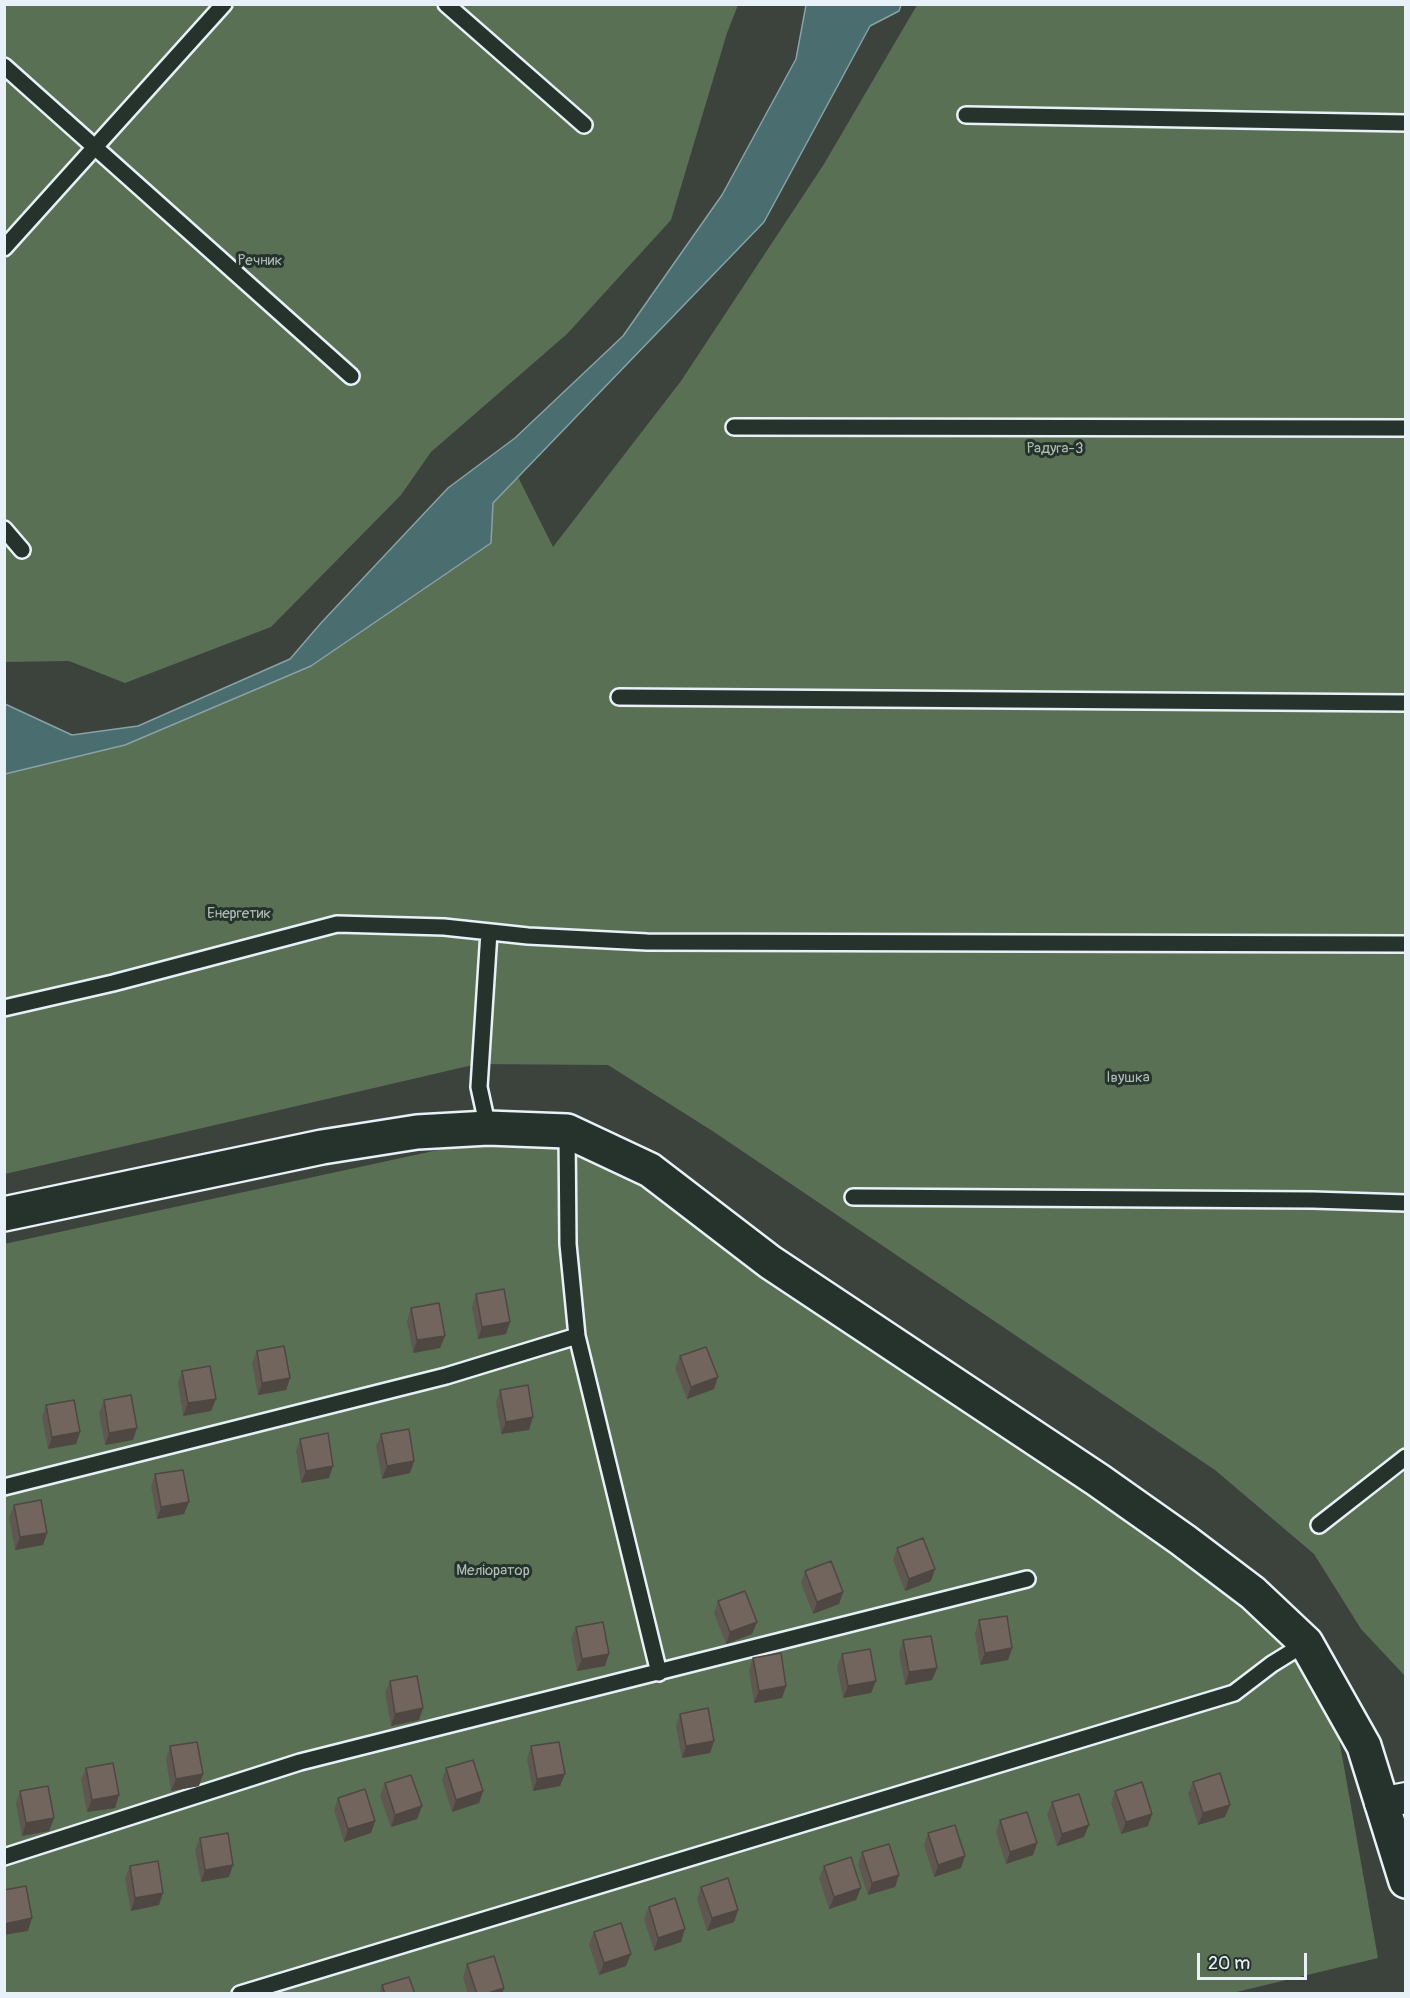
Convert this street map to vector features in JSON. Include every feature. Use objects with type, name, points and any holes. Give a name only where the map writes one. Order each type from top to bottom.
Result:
[{"type":"street","points":[[4,1214],[322,1147],[417,1132],[488,1128],[567,1131],[650,1170],[770,1262],[1107,1486],[1253,1593],[1306,1643],[1364,1746],[1393,1801],[1406,1881]]},
{"type":"lane","points":[[4,249],[224,4]]},
{"type":"lane","points":[[447,4],[584,124]]},
{"type":"lane","points":[[4,66],[351,376]]},
{"type":"lane","points":[[966,116],[1406,123]]},
{"type":"lane","points":[[734,427],[1406,428]]},
{"type":"lane","points":[[4,529],[22,550]]},
{"type":"lane","points":[[619,697],[1406,703]]},
{"type":"lane","points":[[4,1008],[113,983],[337,924],[444,927],[528,936],[647,942],[1406,944]]},
{"type":"lane","points":[[488,1128],[479,1087],[489,932]]},
{"type":"lane","points":[[567,1131],[568,1244],[577,1336],[659,1673]]},
{"type":"lane","points":[[853,1197],[1301,1200],[1406,1203]]},
{"type":"lane","points":[[4,1487],[446,1376],[577,1336]]},
{"type":"lane","points":[[1319,1525],[1406,1457]]},
{"type":"lane","points":[[4,1857],[300,1762],[1027,1579]]},
{"type":"lane","points":[[240,1994],[1234,1693],[1272,1664],[1306,1643]]},
{"type":"green space","name":"Речник","points":[[4,5],[738,5],[727,33],[671,220],[567,334],[431,452],[401,495],[271,627],[125,683],[69,661],[5,662]]},
{"type":"green space","points":[[917,5],[1405,5],[1405,1676],[1361,1629],[1314,1554],[1215,1470],[714,1132],[608,1065],[477,1064],[5,1174],[4,774],[125,745],[311,666],[491,543],[493,503],[518,477],[553,547],[681,381],[824,164]]},
{"type":"green space","name":"Меліоратор","points":[[498,1137],[632,1150],[1255,1606],[1333,1705],[1378,1958],[1228,1994],[5,1993],[4,1244]]},
{"type":"water","points":[[806,5],[901,5],[899,11],[870,26],[764,222],[493,503],[491,543],[311,666],[125,745],[5,774],[5,704],[72,735],[138,726],[290,659],[448,488],[515,438],[623,336],[722,195],[796,59]]},
{"type":"building","points":[[504,1289],[510,1322],[482,1327],[476,1294]]},
{"type":"building","points":[[439,1303],[445,1336],[417,1340],[411,1308]]},
{"type":"building","points":[[284,1346],[290,1378],[262,1383],[257,1351]]},
{"type":"building","points":[[706,1347],[718,1377],[691,1387],[680,1356]]},
{"type":"building","points":[[210,1366],[216,1399],[188,1403],[182,1371]]},
{"type":"building","points":[[528,1385],[533,1417],[506,1422],[500,1390]]},
{"type":"building","points":[[131,1395],[137,1428],[109,1433],[104,1400]]},
{"type":"building","points":[[74,1400],[80,1432],[52,1437],[46,1405]]},
{"type":"building","points":[[409,1429],[414,1461],[387,1466],[381,1434]]},
{"type":"building","points":[[328,1433],[333,1466],[306,1471],[300,1439]]},
{"type":"building","points":[[183,1470],[189,1502],[161,1507],[155,1474]]},
{"type":"building","points":[[41,1500],[47,1533],[20,1537],[14,1505]]},
{"type":"building","points":[[923,1538],[935,1569],[909,1579],[897,1548]]},
{"type":"building","points":[[831,1561],[843,1592],[817,1602],[805,1571]]},
{"type":"building","points":[[745,1591],[757,1622],[730,1632],[718,1601]]},
{"type":"building","points":[[1007,1616],[1012,1648],[985,1653],[979,1620]]},
{"type":"building","points":[[603,1622],[609,1654],[582,1659],[576,1627]]},
{"type":"building","points":[[931,1636],[937,1668],[909,1672],[903,1640]]},
{"type":"building","points":[[870,1649],[876,1681],[848,1686],[842,1654]]},
{"type":"building","points":[[781,1653],[786,1686],[759,1691],[753,1658]]},
{"type":"building","points":[[417,1676],[423,1708],[395,1714],[390,1681]]},
{"type":"building","points":[[708,1708],[714,1741],[686,1746],[680,1714]]},
{"type":"building","points":[[197,1742],[203,1774],[176,1779],[170,1746]]},
{"type":"building","points":[[559,1742],[565,1774],[537,1779],[531,1746]]},
{"type":"building","points":[[473,1760],[483,1791],[456,1800],[446,1768]]},
{"type":"building","points":[[113,1763],[119,1795],[92,1800],[86,1768]]},
{"type":"building","points":[[1220,1773],[1230,1805],[1203,1813],[1193,1782]]},
{"type":"building","points":[[411,1775],[422,1806],[395,1815],[385,1783]]},
{"type":"building","points":[[1142,1782],[1152,1814],[1126,1822],[1115,1791]]},
{"type":"building","points":[[48,1786],[54,1818],[26,1823],[20,1791]]},
{"type":"building","points":[[365,1789],[375,1821],[348,1829],[338,1798]]},
{"type":"building","points":[[1079,1794],[1089,1825],[1062,1834],[1052,1802]]},
{"type":"building","points":[[1027,1812],[1037,1843],[1010,1852],[1000,1820]]},
{"type":"building","points":[[955,1825],[965,1856],[938,1865],[928,1833]]},
{"type":"building","points":[[228,1833],[233,1865],[205,1870],[200,1838]]},
{"type":"building","points":[[889,1844],[899,1875],[872,1883],[862,1852]]},
{"type":"building","points":[[851,1857],[861,1888],[834,1897],[824,1866]]},
{"type":"building","points":[[158,1861],[163,1893],[135,1898],[130,1866]]},
{"type":"building","points":[[728,1878],[738,1910],[712,1918],[701,1887]]},
{"type":"building","points":[[26,1886],[32,1918],[4,1924],[4,1890]]},
{"type":"building","points":[[675,1898],[685,1929],[658,1938],[649,1907]]},
{"type":"building","points":[[621,1923],[631,1954],[604,1963],[594,1932]]},
{"type":"building","points":[[494,1956],[504,1988],[477,1994],[467,1964]]},
{"type":"building","points":[[409,1977],[415,1994],[385,1994],[382,1985]]},
{"type":"park label","name":"Радуга-3","points":[[1055,449]]},
{"type":"park label","name":"Енергетик","points":[[239,914]]},
{"type":"park label","name":"Івушка","points":[[1128,1078]]}]
